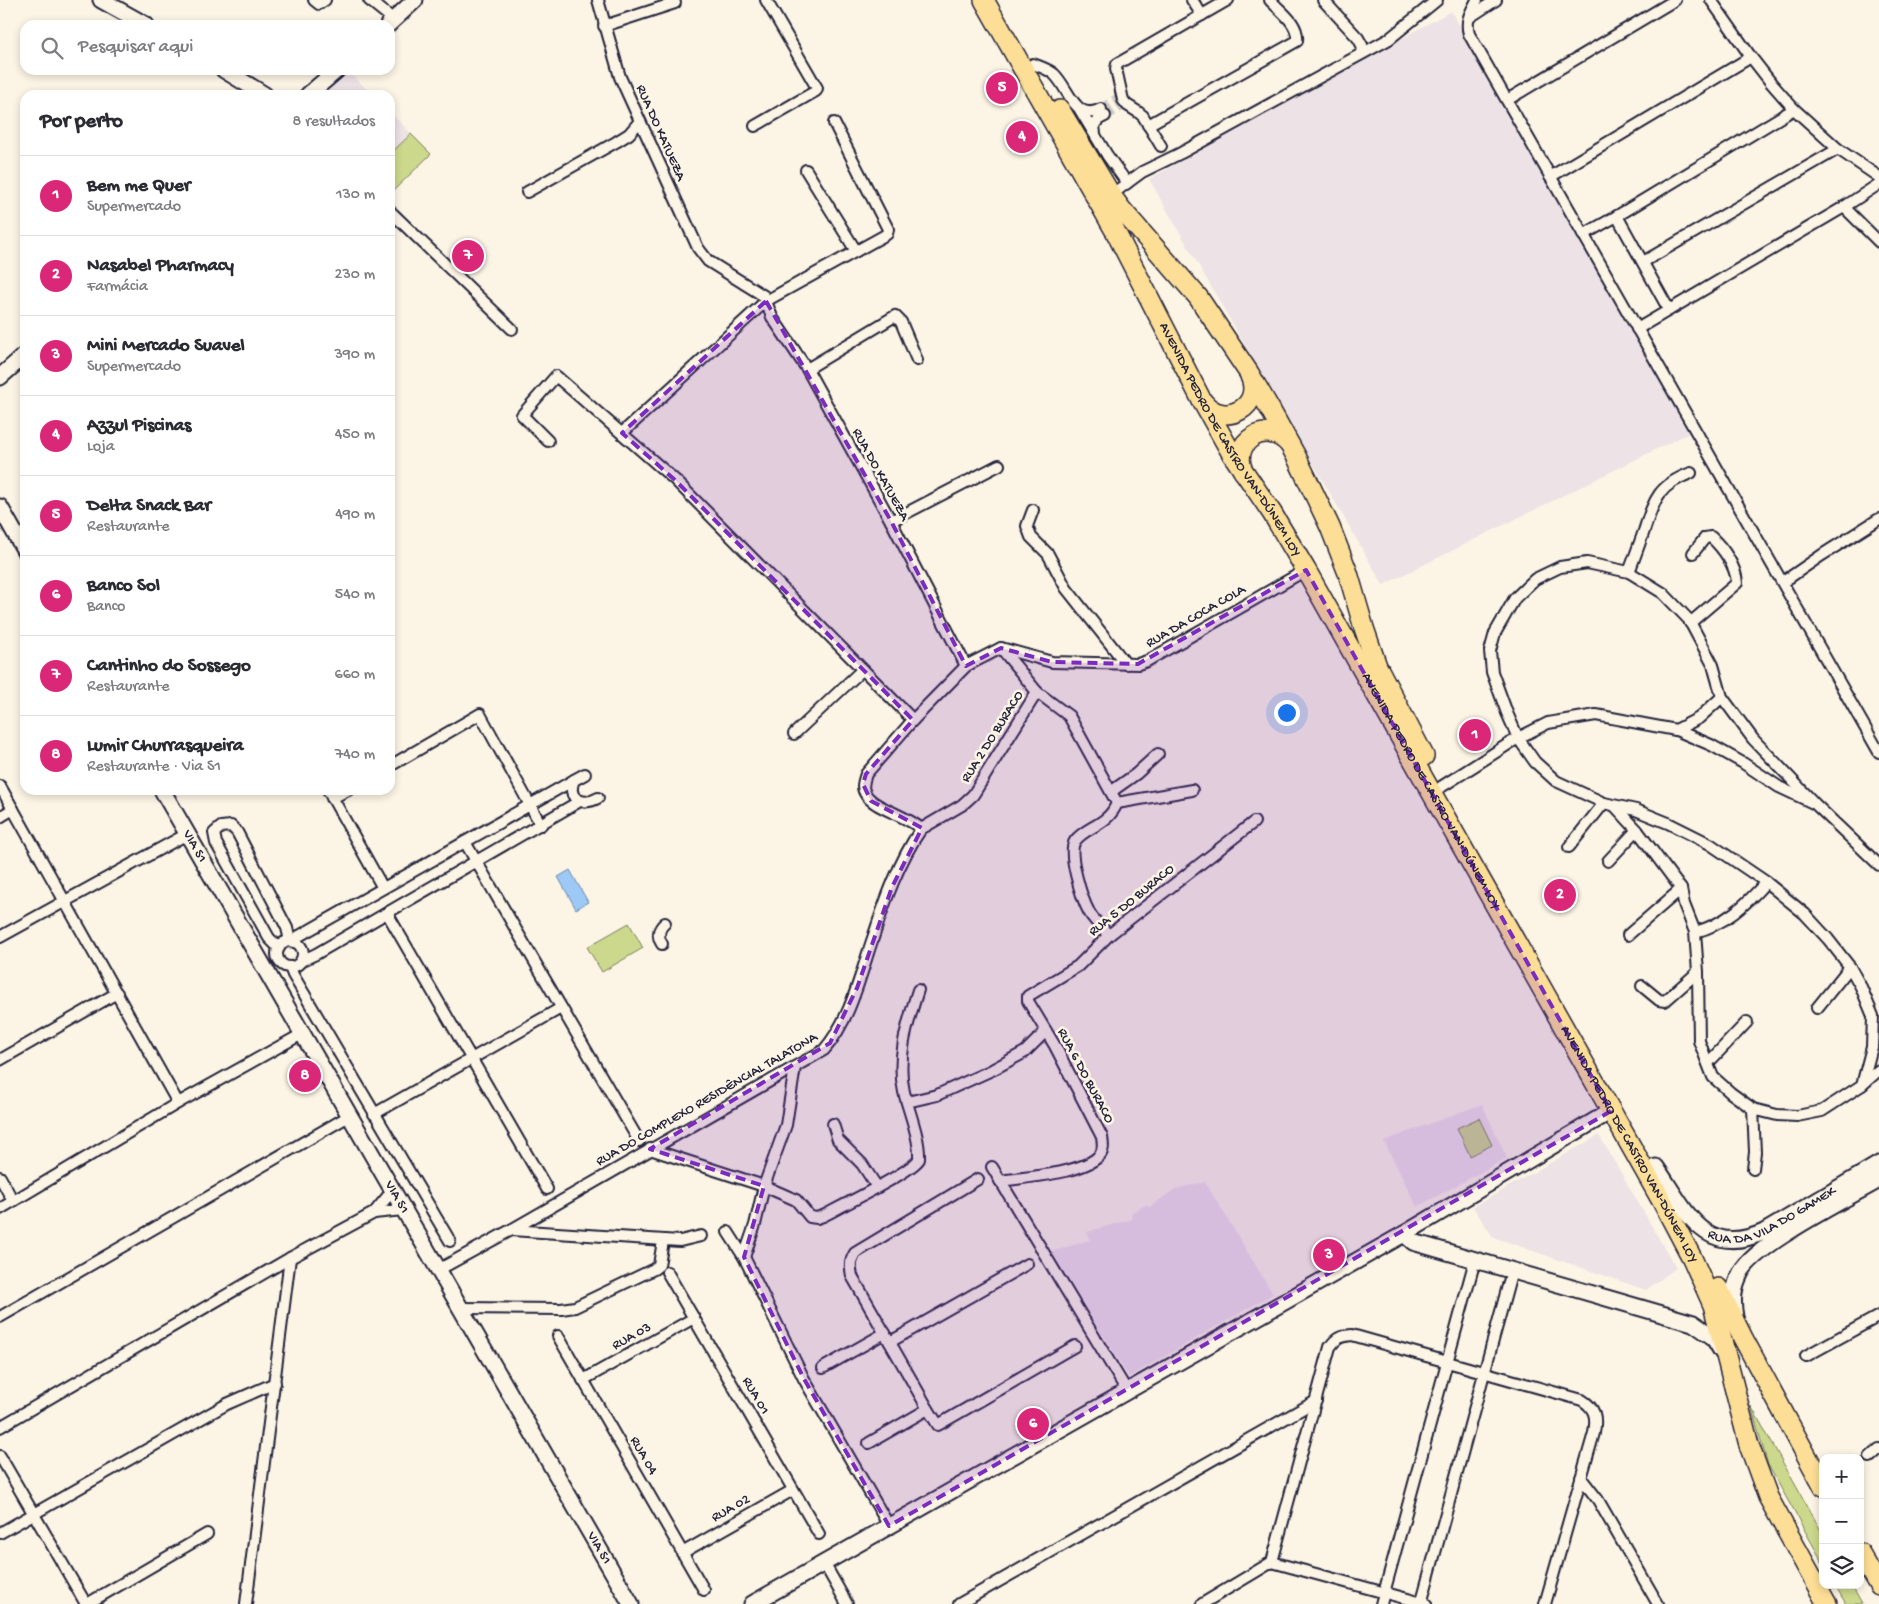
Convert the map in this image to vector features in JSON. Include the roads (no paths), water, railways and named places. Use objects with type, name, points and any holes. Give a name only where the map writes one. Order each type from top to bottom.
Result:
[{"type":"highway","name":"AVENIDA PEDRO DE CASTRO VAN-DÚNEM LOY","points":[[984,0],[1114,229],[1202,401],[1306,570],[1663,1203],[1707,1289],[1718,1321],[1749,1445],[1768,1497],[1827,1604]]},
{"type":"highway","name":"AVENIDA PEDRO DE CASTRO VAN-DÚNEM LOY","points":[[998,0],[1033,64],[1108,189],[1122,210],[1198,297],[1249,373],[1290,445],[1330,527],[1377,666],[1441,788],[1672,1194],[1701,1249],[1743,1338],[1819,1479]]},
{"type":"highway","points":[[1202,401],[1208,408],[1219,414],[1227,415],[1240,411],[1249,402],[1252,394],[1252,381],[1249,373]]},
{"type":"highway","points":[[1244,472],[1240,464],[1240,455],[1243,446],[1253,437],[1266,433],[1275,434],[1283,438],[1290,445]]},
{"type":"highway","points":[[1864,1560],[1879,1586]]},
{"type":"street","points":[[314,0],[319,4],[324,0]]},
{"type":"street","points":[[369,0],[389,20]]},
{"type":"street","points":[[393,20],[415,0]]},
{"type":"street","name":"RUA DO KATUEZA","points":[[598,0],[620,77],[698,248],[708,261],[764,296],[772,317],[807,369],[891,521],[966,666]]},
{"type":"street","points":[[755,126],[816,91],[817,88],[766,0]]},
{"type":"street","points":[[1192,0],[1202,15]]},
{"type":"street","points":[[1161,146],[1138,112],[1122,102],[1120,82],[1116,69],[1117,64],[1228,0]]},
{"type":"street","points":[[1148,126],[1297,41],[1298,33],[1294,24],[1270,0]]},
{"type":"street","points":[[1323,0],[1358,38],[1362,45],[1363,53]]},
{"type":"street","points":[[1080,110],[1090,114],[1103,112],[1094,125],[1108,189],[1127,183],[1148,169],[1181,153],[1388,39],[1437,0]]},
{"type":"street","points":[[1477,0],[1466,26],[1469,34],[1879,752]]},
{"type":"street","points":[[1468,18],[1496,0]]},
{"type":"street","points":[[1507,100],[1675,0]]},
{"type":"street","points":[[1711,0],[1751,57],[1794,109],[1838,149],[1879,177]]},
{"type":"street","points":[[108,2],[138,20]]},
{"type":"street","points":[[604,26],[675,2]]},
{"type":"street","points":[[1550,176],[1751,57]]},
{"type":"street","points":[[1033,64],[1054,73],[1127,183]]},
{"type":"street","points":[[232,75],[257,90]]},
{"type":"street","points":[[314,90],[331,75]]},
{"type":"street","points":[[1583,235],[1794,109]]},
{"type":"street","points":[[527,192],[629,134],[640,121]]},
{"type":"street","points":[[622,433],[766,301],[887,234],[888,229],[834,123]]},
{"type":"street","points":[[1643,262],[1838,149]]},
{"type":"street","points":[[806,170],[856,251]]},
{"type":"street","points":[[1637,329],[1844,207],[1879,184]]},
{"type":"street","points":[[1844,207],[1879,242]]},
{"type":"street","points":[[1617,216],[1669,310]]},
{"type":"street","points":[[395,217],[512,329]]},
{"type":"street","points":[[807,369],[895,316],[901,322],[918,360]]},
{"type":"street","points":[[0,378],[20,359]]},
{"type":"street","points":[[548,441],[522,414],[556,376],[675,480],[913,720]]},
{"type":"street","points":[[891,521],[999,465]]},
{"type":"street","points":[[1629,572],[1651,507],[1658,494],[1668,484],[1691,473]]},
{"type":"street","points":[[0,508],[20,542]]},
{"type":"street","points":[[1033,510],[1028,526],[1031,537],[1048,554],[1066,588],[1126,664]]},
{"type":"street","points":[[1783,582],[1879,519]]},
{"type":"street","points":[[1690,623],[1737,583],[1736,572],[1717,542],[1711,537],[1705,538],[1693,553]]},
{"type":"street","points":[[1862,1085],[1872,1047],[1873,1016],[1850,967],[1805,914],[1766,882],[1710,844],[1668,823],[1636,810],[1604,804],[1556,781],[1536,762],[1518,738],[1492,672],[1490,651],[1494,633],[1515,598],[1535,579],[1560,567],[1587,562],[1629,572],[1663,592],[1690,623],[1713,665],[1722,698],[1753,739],[1815,804],[1879,865]]},
{"type":"street","name":"RUA DA COCA COLA","points":[[1001,648],[1052,662],[1138,664],[1147,662],[1306,570]]},
{"type":"street","points":[[921,829],[909,819],[871,801],[864,792],[863,784],[866,774],[913,720],[966,666],[1001,648],[1037,692],[1069,716],[1117,803],[1114,810],[1104,820],[1075,841],[1073,846],[1075,868],[1083,901],[1089,914],[1109,935]]},
{"type":"street","points":[[794,734],[862,670]]},
{"type":"street","name":"RUA 2 DO BURACO","points":[[921,829],[962,805],[972,796],[1037,692]]},
{"type":"street","points":[[1676,730],[1700,718],[1722,698]]},
{"type":"street","points":[[395,763],[480,714],[541,825]]},
{"type":"street","points":[[1441,788],[1518,738],[1548,723],[1596,715],[1676,730],[1711,745],[1744,763],[1778,787],[1815,804]]},
{"type":"street","points":[[1112,791],[1136,774],[1158,754]]},
{"type":"street","points":[[585,774],[291,942],[283,943],[277,953],[279,959],[283,964],[290,967],[294,966],[580,802],[588,802],[598,798]]},
{"type":"street","points":[[574,780],[572,788],[580,802]]},
{"type":"street","points":[[0,786],[178,1103]]},
{"type":"street","points":[[1117,803],[1192,790]]},
{"type":"street","name":"VIA S1","points":[[165,795],[631,1604]]},
{"type":"street","points":[[331,795],[383,888]]},
{"type":"street","points":[[1569,847],[1604,804]]},
{"type":"street","points":[[1614,806],[1637,830],[1681,889],[1684,904],[1695,932],[1700,1041],[1713,1077],[1753,1109],[1777,1115],[1797,1116],[1822,1110],[1862,1085],[1879,1070]]},
{"type":"street","points":[[0,816],[13,809]]},
{"type":"street","name":"RUA 5 DO BURACO","points":[[1027,999],[1034,991],[1078,966],[1109,935],[1254,822]]},
{"type":"street","points":[[279,948],[269,938],[216,843],[214,836],[217,829],[225,825],[234,828],[288,928],[291,942]]},
{"type":"street","name":"RUA DO COMPLEXO RESIDÊNCIAL TALATONA","points":[[438,1270],[824,1050],[837,1031],[857,988],[872,938],[892,887],[921,829]]},
{"type":"street","points":[[1608,861],[1637,830]]},
{"type":"street","points":[[0,937],[187,834]]},
{"type":"street","points":[[465,842],[639,1141]]},
{"type":"street","points":[[1695,932],[1706,929],[1736,913],[1766,882]]},
{"type":"street","points":[[1628,935],[1681,889]]},
{"type":"street","points":[[386,913],[547,1189]]},
{"type":"street","points":[[662,944],[659,940],[659,930],[665,923]]},
{"type":"street","points":[[291,942],[301,947],[301,961]]},
{"type":"street","points":[[290,967],[374,1114],[450,1240]]},
{"type":"street","points":[[1817,1008],[1850,967]]},
{"type":"street","points":[[1642,986],[1659,1000],[1665,1001],[1698,972]]},
{"type":"street","points":[[650,1149],[764,1186],[796,1200],[810,1217],[817,1218],[823,1216],[877,1187],[917,1163],[920,1154],[901,1074],[902,1050],[906,1030],[918,990]]},
{"type":"street","points":[[0,1060],[117,992]]},
{"type":"street","name":"RUA 6 DO BURACO","points":[[1000,1181],[1074,1170],[1100,1155],[1103,1148],[1102,1137],[1027,999]]},
{"type":"street","points":[[374,1114],[561,1008]]},
{"type":"street","points":[[1708,1063],[1747,1022]]},
{"type":"street","points":[[907,1102],[937,1094],[992,1070],[1025,1052],[1046,1031]]},
{"type":"street","points":[[0,1208],[178,1103],[302,1034]]},
{"type":"street","points":[[744,1258],[756,1225],[764,1186],[786,1125],[795,1067]]},
{"type":"street","points":[[1753,1109],[1756,1152],[1753,1169]]},
{"type":"street","points":[[752,1604],[1404,1234],[1611,1111]]},
{"type":"street","points":[[0,1316],[349,1116]]},
{"type":"street","points":[[832,1124],[838,1140],[862,1164],[877,1187]]},
{"type":"street","name":"RUA DA VILA DO GAMEK","points":[[1672,1194],[1706,1233],[1727,1240],[1743,1240],[1764,1232],[1879,1164]]},
{"type":"street","points":[[992,1167],[1127,1391]]},
{"type":"street","points":[[0,1177],[13,1201]]},
{"type":"street","points":[[978,1179],[855,1253],[851,1259],[852,1276],[928,1409],[938,1425],[1075,1346]]},
{"type":"street","name":"RUA DA VILA DO GAMEK","points":[[1743,1338],[1735,1316],[1733,1295],[1742,1271],[1748,1263],[1780,1237],[1879,1180]]},
{"type":"street","points":[[374,1213],[392,1191]]},
{"type":"street","points":[[0,1427],[290,1258],[374,1213],[403,1210]]},
{"type":"street","points":[[511,1230],[664,1241],[680,1241],[701,1236]]},
{"type":"street","points":[[728,1232],[744,1258],[804,1379],[889,1526]]},
{"type":"street","points":[[1404,1234],[1413,1242],[1694,1323],[1713,1337],[1723,1355],[1733,1381]]},
{"type":"street","points":[[460,1308],[545,1309],[575,1307],[654,1270],[659,1265],[664,1241]]},
{"type":"street","points":[[246,1604],[290,1258]]},
{"type":"street","points":[[1381,1604],[1475,1260]]},
{"type":"street","points":[[823,1368],[887,1338],[1027,1264]]},
{"type":"street","points":[[1272,1562],[1423,1603],[1512,1271]]},
{"type":"street","name":"RUA 01","points":[[667,1272],[819,1534]]},
{"type":"street","points":[[1806,1356],[1879,1316]]},
{"type":"street","name":"RUA 03","points":[[583,1380],[694,1318]]},
{"type":"street","points":[[1202,1604],[1272,1562],[1330,1347],[1343,1336],[1352,1335],[1582,1400],[1589,1404],[1595,1412],[1596,1422],[1545,1604]]},
{"type":"street","name":"RUA 04","points":[[558,1336],[704,1590]]},
{"type":"street","points":[[0,1533],[227,1404],[275,1384]]},
{"type":"street","points":[[959,1604],[1316,1401]]},
{"type":"street","points":[[869,1443],[928,1409]]},
{"type":"street","points":[[1870,1457],[1879,1449]]},
{"type":"street","points":[[0,1456],[86,1604],[207,1534]]},
{"type":"street","points":[[1581,1478],[1598,1500],[1658,1604]]},
{"type":"street","name":"RUA 02","points":[[682,1553],[793,1490]]},
{"type":"street","points":[[824,1563],[847,1604]]},
{"type":"water","points":[[570,870],[588,902],[576,909],[558,877]]},
{"type":"tunnel","points":[[1101,109],[1117,99]]},
{"type":"tunnel","points":[[1105,116],[1122,106]]},
{"type":"place","name":"Delta Snack Bar","points":[[1002,88]]},
{"type":"place","name":"Azzul Piscinas","points":[[1022,137]]},
{"type":"place","name":"Cantinho do Sossego","points":[[468,256]]},
{"type":"place","name":"Bem me Quer","points":[[1475,735]]},
{"type":"place","name":"Nasabel Pharmacy","points":[[1560,895]]},
{"type":"place","name":"Lumir Churrasqueira","points":[[305,1076]]},
{"type":"place","name":"Mini Mercado Suavel","points":[[1329,1255]]},
{"type":"place","name":"Banco Sol","points":[[1033,1424]]}]
